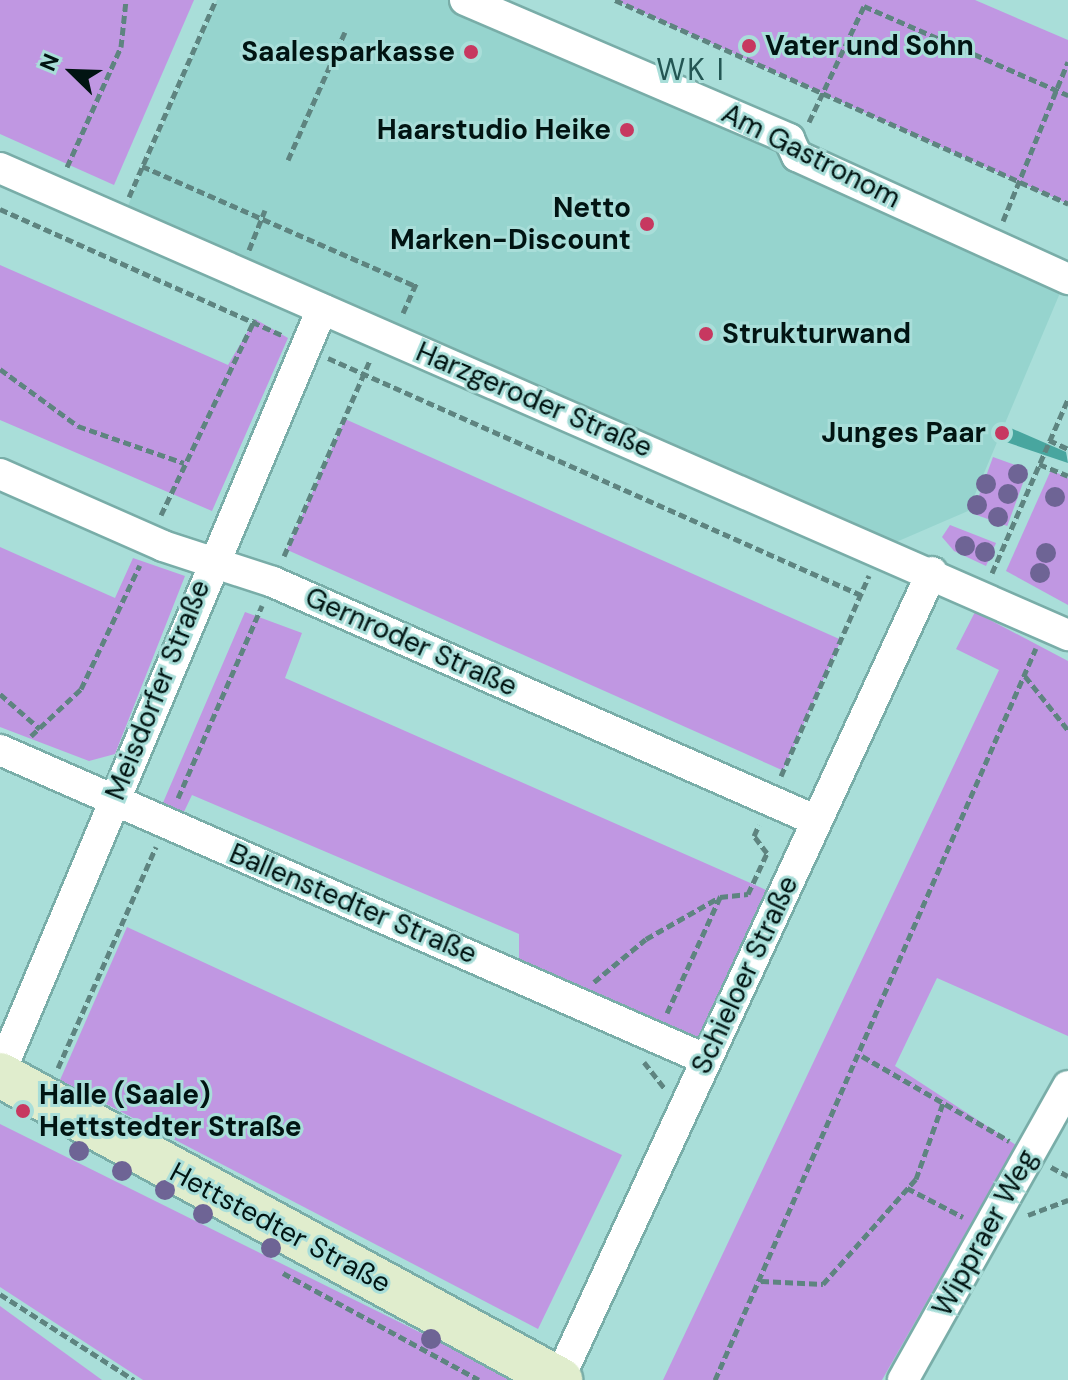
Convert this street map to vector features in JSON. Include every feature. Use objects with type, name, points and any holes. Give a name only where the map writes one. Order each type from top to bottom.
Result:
[{"type":"street","name":"Am Gastronom","points":[[465,0],[789,139],[797,156],[1068,279]]},
{"type":"street","name":"Harzgeroder Straße","points":[[0,168],[381,335],[984,592],[1057,629]]},
{"type":"street","name":"Meisdorfer Straße","points":[[0,1074],[210,563],[322,309]]},
{"type":"street","name":"Gernroder Straße","points":[[0,474],[150,540],[273,582],[817,821]]},
{"type":"street","name":"Schieloer Straße","points":[[559,1380],[932,572]]},
{"type":"street","name":"Ballenstedter Straße","points":[[4,752],[112,803],[167,824],[705,1059]]},
{"type":"street","name":"Hettstedter Straße","points":[[0,1074],[559,1380]]},
{"type":"street","name":"Wippraer Weg","points":[[903,1380],[1068,1086]]},
{"type":"path","points":[[67,169],[121,47],[126,0]]},
{"type":"path","points":[[120,219],[216,0]]},
{"type":"path","points":[[615,0],[1068,204]]},
{"type":"path","points":[[815,117],[864,6],[1068,95]]},
{"type":"path","points":[[288,160],[345,32]]},
{"type":"path","points":[[993,244],[1068,62]]},
{"type":"path","points":[[142,166],[417,282]]},
{"type":"path","points":[[0,209],[255,319],[305,348],[364,375],[861,595]]},
{"type":"path","points":[[239,272],[265,210]]},
{"type":"path","points":[[4,752],[40,729],[81,689],[184,463],[255,319]]},
{"type":"path","points":[[44,1100],[381,335]]},
{"type":"path","points":[[0,369],[78,426],[184,463]]},
{"type":"path","points":[[984,592],[1068,399]]},
{"type":"path","points":[[1049,440],[1068,449]]},
{"type":"path","points":[[1039,464],[1068,476]]},
{"type":"path","points":[[580,1003],[601,971],[720,897],[748,894],[767,853],[754,836],[880,549]]},
{"type":"path","points":[[715,1380],[861,1055],[1025,676],[1057,629]]},
{"type":"path","points":[[1025,676],[1068,730]]},
{"type":"path","points":[[0,694],[40,729]]},
{"type":"path","points":[[659,1102],[665,1088],[641,1067],[720,897]]},
{"type":"path","points":[[861,1055],[1016,1145]]},
{"type":"path","points":[[761,1281],[823,1284],[916,1179],[943,1103]]},
{"type":"path","points":[[0,1294],[134,1380]]},
{"type":"shaded area","points":[[0,0],[194,0],[114,185],[0,134]]},
{"type":"shaded area","points":[[217,0],[465,0],[1068,274],[968,511],[880,549],[123,217]]},
{"type":"shaded area","points":[[615,0],[975,0],[1068,40],[1068,204]]},
{"type":"shaded area","points":[[0,265],[228,365],[255,319],[288,338],[212,511],[0,420]]},
{"type":"shaded area","points":[[345,419],[841,640],[783,770],[287,550]]},
{"type":"shaded area","points":[[1006,426],[1066,452],[1068,463],[1000,440]]},
{"type":"shaded area","points":[[993,457],[1028,470],[1007,526],[972,513]]},
{"type":"shaded area","points":[[1051,470],[1068,478],[1068,605],[1006,571]]},
{"type":"shaded area","points":[[950,525],[996,543],[986,566],[954,551],[942,537]]},
{"type":"shaded area","points":[[0,547],[115,598],[133,558],[185,576],[115,754],[89,761],[0,727]]},
{"type":"shaded area","points":[[245,612],[302,633],[285,678],[766,890],[699,1040],[519,966],[519,934],[192,795],[182,816],[162,805]]},
{"type":"shaded area","points":[[975,612],[1068,661],[1068,1036],[937,978],[895,1066],[1016,1145],[882,1380],[663,1380],[999,670],[956,649]]},
{"type":"shaded area","points":[[127,927],[622,1155],[538,1329],[60,1080]]},
{"type":"shaded area","points":[[0,1124],[516,1380],[143,1380],[0,1287]]},
{"type":"shaded area","points":[[0,1306],[102,1380],[0,1380]]},
{"type":"place","name":"Vater und Sohn","points":[[749,46]]},
{"type":"place","name":"Saalesparkasse","points":[[471,52]]},
{"type":"place","name":"Haarstudio Heike","points":[[627,130]]},
{"type":"place","name":"Netto Marken-Discount","points":[[647,224]]},
{"type":"place","name":"Strukturwand","points":[[706,334]]},
{"type":"place","name":"Junges Paar","points":[[1002,433]]},
{"type":"place","name":"Halle (Saale) Hettstedter Straße","points":[[23,1111]]},
{"type":"district","name":"WK I","points":[[691,70]]}]
